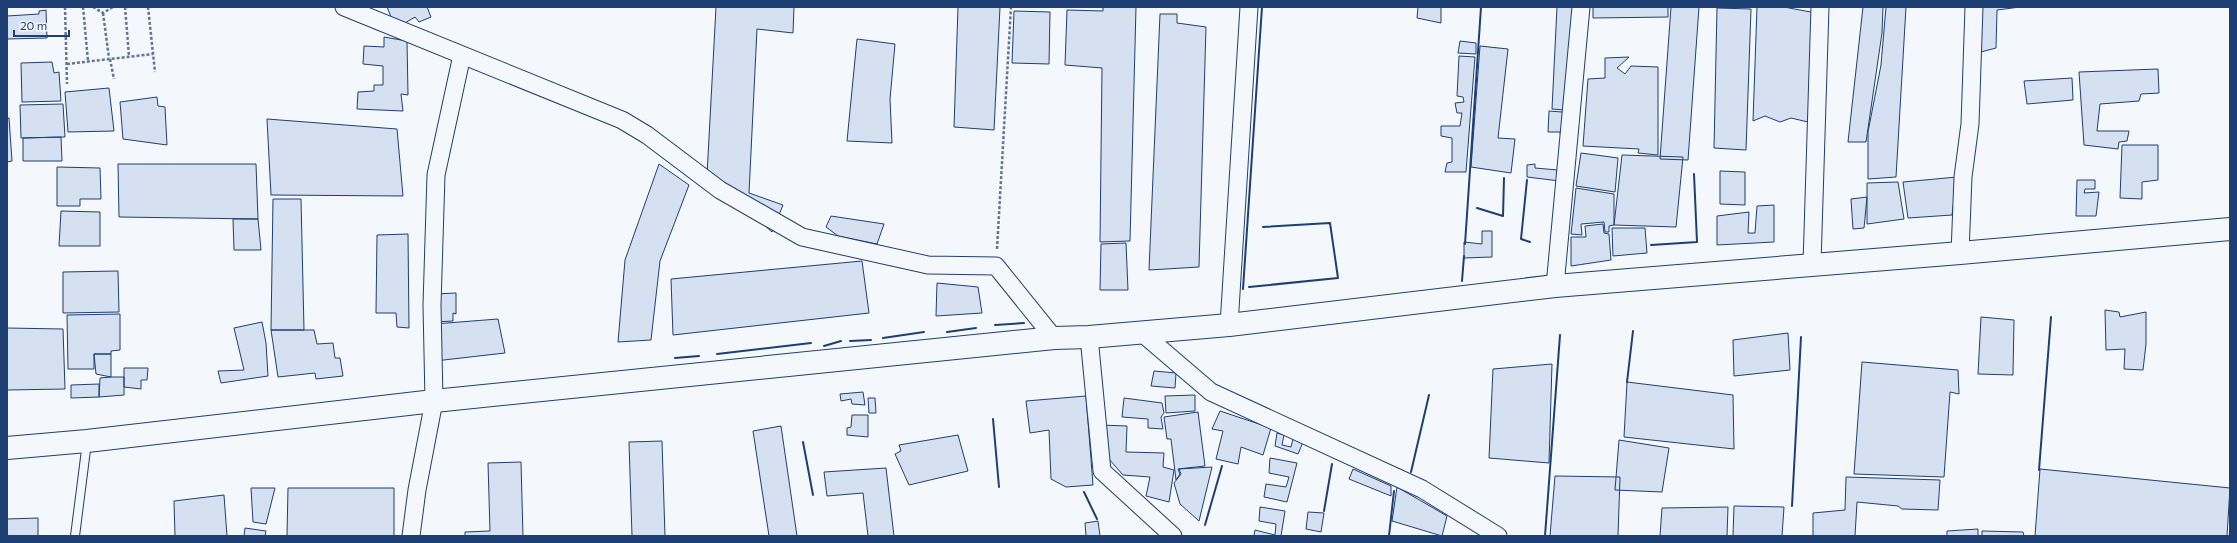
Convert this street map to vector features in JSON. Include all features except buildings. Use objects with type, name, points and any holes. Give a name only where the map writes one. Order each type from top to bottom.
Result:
[{"type":"main road","points":[[7,448],[88,441],[434,401],[1054,338],[1089,337],[1229,325],[1556,286],[1960,253],[2230,228]]},
{"type":"street","points":[[344,7],[622,120],[647,135],[720,190],[802,237],[928,265],[996,266],[1054,338]]},
{"type":"street","points":[[1229,325],[1249,7]]},
{"type":"street","points":[[1556,286],[1581,7]]},
{"type":"street","points":[[1812,264],[1820,7]]},
{"type":"street","points":[[1960,253],[1963,177],[1970,124],[1974,7]]},
{"type":"street","points":[[411,536],[417,490],[434,401],[432,305],[436,175],[462,55]]},
{"type":"street","points":[[1142,333],[1211,392],[1422,489],[1498,536]]},
{"type":"street","points":[[1089,337],[1102,471],[1167,533]]},
{"type":"lane","points":[[75,536],[88,441]]},
{"type":"path","points":[[65,7],[67,84]]},
{"type":"path","points":[[83,7],[88,61]]},
{"type":"path","points":[[92,7],[103,13]]},
{"type":"path","points":[[103,13],[113,7]]},
{"type":"path","points":[[125,7],[129,56]]},
{"type":"path","points":[[148,7],[155,72]]},
{"type":"path","points":[[996,266],[1011,7]]},
{"type":"path","points":[[103,13],[109,59],[114,79]]},
{"type":"path","points":[[67,64],[154,54]]},
{"type":"wall","points":[[1243,289],[1262,7]]},
{"type":"wall","points":[[1465,244],[1481,7]]},
{"type":"wall","points":[[1651,245],[1697,242],[1694,174]]},
{"type":"wall","points":[[1477,208],[1503,216],[1504,178]]},
{"type":"wall","points":[[1527,180],[1521,239],[1530,242]]},
{"type":"wall","points":[[1249,287],[1338,278],[1330,223],[1263,227]]},
{"type":"wall","points":[[1462,281],[1464,256]]},
{"type":"wall","points":[[2039,470],[2051,317]]},
{"type":"wall","points":[[995,325],[1024,323]]},
{"type":"wall","points":[[947,332],[976,328]]},
{"type":"wall","points":[[1627,382],[1633,331]]},
{"type":"wall","points":[[883,338],[924,332]]},
{"type":"wall","points":[[1545,536],[1560,335]]},
{"type":"wall","points":[[1792,506],[1801,337]]},
{"type":"wall","points":[[850,341],[871,340]]},
{"type":"wall","points":[[824,346],[841,341]]},
{"type":"wall","points":[[717,354],[811,343]]},
{"type":"wall","points":[[675,358],[699,356]]},
{"type":"wall","points":[[1411,472],[1429,395]]},
{"type":"wall","points":[[993,419],[999,487]]},
{"type":"wall","points":[[803,442],[813,495]]},
{"type":"wall","points":[[1324,511],[1332,464]]},
{"type":"wall","points":[[1205,525],[1222,466]]},
{"type":"wall","points":[[1389,536],[1394,491]]},
{"type":"wall","points":[[1084,492],[1097,519]]}]
